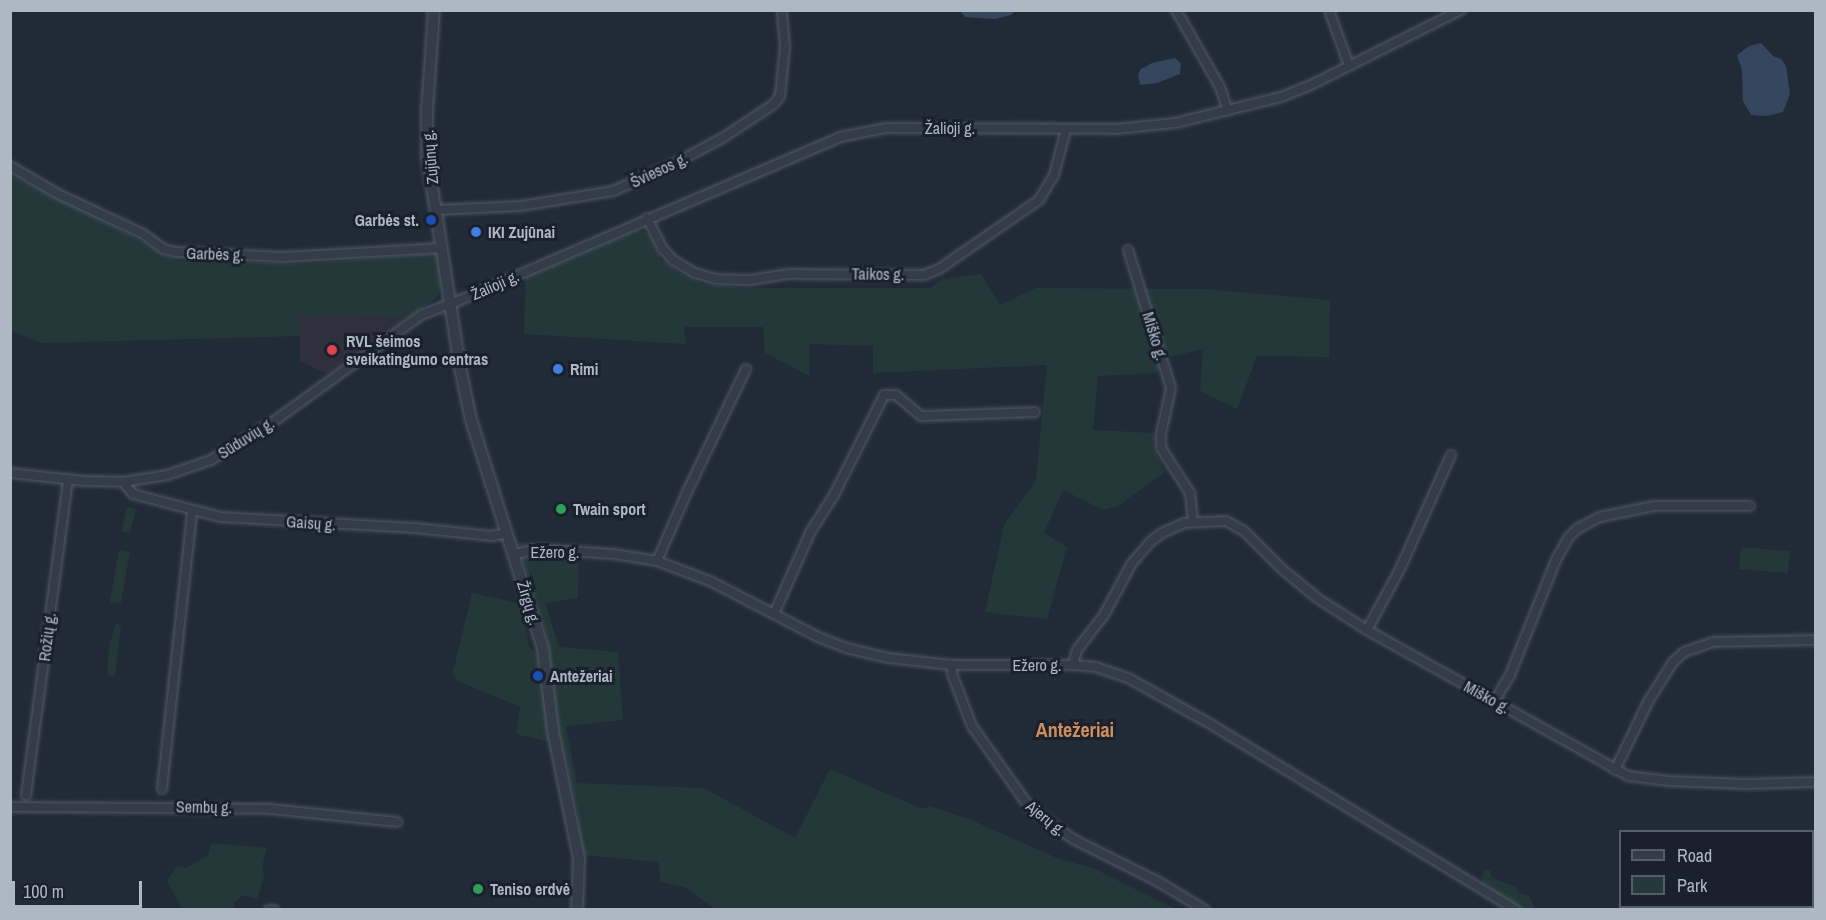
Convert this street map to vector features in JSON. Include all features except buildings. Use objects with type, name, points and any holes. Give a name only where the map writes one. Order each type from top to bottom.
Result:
[{"type":"street","name":"Zujūnų g.","points":[[434,10],[426,133],[450,303]]},
{"type":"street","name":"Šviesos g.","points":[[436,210],[521,206],[613,191],[670,166],[724,137],[774,104],[780,96],[786,47],[782,10]]},
{"type":"street","points":[[1176,10],[1220,87],[1228,111]]},
{"type":"street","points":[[1329,10],[1349,66]]},
{"type":"street","name":"Žalioji g.","points":[[450,303],[818,144],[870,130],[945,127],[1066,130],[1155,126],[1228,111],[1281,97],[1461,10]]},
{"type":"street","name":"Taikos g.","points":[[647,218],[662,248],[672,261],[688,271],[716,279],[750,280],[789,274],[826,273],[924,275],[939,269],[1039,200],[1054,175],[1066,130]]},
{"type":"street","name":"Garbės g.","points":[[10,166],[56,193],[143,234],[164,249],[175,252],[194,255],[284,256],[442,248]]},
{"type":"street","name":"Miško g.","points":[[1128,250],[1171,388],[1161,434],[1161,448],[1190,493],[1193,522]]},
{"type":"street","name":"Sūduvių g.","points":[[10,473],[123,482],[188,469],[231,449],[310,396],[420,315],[450,303]]},
{"type":"street","name":"Žirgų g.","points":[[450,303],[471,420],[543,649],[553,731],[579,859],[577,909]]},
{"type":"street","points":[[657,561],[746,369]]},
{"type":"street","points":[[774,614],[811,531],[839,485],[884,395],[896,395],[921,416],[1035,412]]},
{"type":"street","points":[[1367,630],[1400,569],[1450,455]]},
{"type":"street","name":"Rožių g.","points":[[26,795],[68,479]]},
{"type":"street","name":"Gaisų g.","points":[[123,482],[133,494],[220,517],[415,528],[492,536],[507,533]]},
{"type":"street","points":[[1495,700],[1510,675],[1556,560],[1568,538],[1577,529],[1600,517],[1654,506],[1750,506]]},
{"type":"street","points":[[162,789],[192,511]]},
{"type":"street","name":"Miško g.","points":[[1073,665],[1077,650],[1104,615],[1140,552],[1173,526],[1193,522],[1226,521],[1235,524],[1282,570],[1317,598],[1367,630],[1495,700],[1615,770],[1638,778],[1667,781],[1747,784],[1815,782]]},
{"type":"street","name":"Ežero g.","points":[[515,554],[538,549],[614,554],[657,561],[710,581],[819,637],[858,652],[888,658],[952,665],[1073,665],[1096,668],[1119,675],[1155,692],[1516,909]]},
{"type":"street","points":[[1615,770],[1648,702],[1673,662],[1684,652],[1713,642],[1815,640]]},
{"type":"street","name":"Ajerų g.","points":[[952,665],[952,674],[972,726],[1030,808],[1072,839],[1157,881],[1205,909]]},
{"type":"street","name":"Sembų g.","points":[[10,807],[270,809],[397,822]]},
{"type":"shaded area","name":"RVL šeimos sveikatingumo centras","points":[[300,316],[408,318],[328,375],[300,361]]},
{"type":"green space","points":[[11,175],[90,213],[176,261],[307,264],[438,253],[442,289],[436,298],[408,318],[300,316],[300,336],[42,343],[11,331]]},
{"type":"green space","points":[[637,230],[649,234],[661,259],[680,273],[702,284],[741,288],[930,288],[942,279],[981,274],[1000,305],[1036,288],[1203,289],[1330,300],[1329,357],[1257,356],[1237,409],[1200,391],[1203,349],[1169,357],[1156,373],[1098,376],[1093,430],[1154,433],[1154,450],[1165,472],[1118,506],[1103,510],[1063,490],[1044,533],[1067,547],[1047,619],[985,612],[1004,525],[1036,480],[1047,365],[873,373],[873,346],[809,344],[810,376],[765,353],[763,327],[684,327],[686,344],[524,334],[526,276]]},
{"type":"green space","points":[[127,507],[136,509],[130,533],[121,531]]},
{"type":"green space","points":[[518,542],[579,546],[578,598],[545,603],[559,647],[618,652],[623,720],[566,726],[577,783],[704,788],[795,838],[830,769],[922,809],[930,806],[971,820],[1059,859],[1093,868],[1175,909],[716,909],[684,887],[661,882],[658,862],[583,855],[577,810],[558,726],[548,640]]},
{"type":"green space","points":[[1741,547],[1790,551],[1788,573],[1739,569]]},
{"type":"green space","points":[[119,550],[130,552],[121,604],[110,602]]},
{"type":"green space","points":[[472,593],[522,604],[529,646],[537,655],[551,742],[516,734],[520,707],[456,680],[453,672]]},
{"type":"green space","points":[[116,624],[121,625],[115,676],[109,676],[107,671],[110,642]]},
{"type":"green space","points":[[211,843],[267,848],[262,867],[264,877],[257,899],[244,895],[233,903],[236,909],[182,909],[167,881],[177,866],[187,868],[208,855]]},
{"type":"green space","points":[[1484,870],[1490,870],[1492,878],[1515,886],[1520,893],[1529,896],[1535,909],[1520,909],[1481,884]]},
{"type":"water","points":[[960,11],[1015,11],[1011,15],[995,19],[965,17]]},
{"type":"water","points":[[1761,43],[1786,66],[1790,94],[1783,112],[1767,116],[1751,115],[1743,101],[1742,70],[1737,55],[1749,46]]},
{"type":"water","points":[[1175,58],[1181,64],[1180,74],[1157,83],[1140,85],[1138,74],[1141,69],[1152,63]]},
{"type":"place","name":"Garbės st.","points":[[431,220]]},
{"type":"place","name":"IKI Zujūnai","points":[[476,232]]},
{"type":"place","name":"RVL šeimos sveikatingumo centras","points":[[332,350]]},
{"type":"place","name":"Rimi","points":[[558,369]]},
{"type":"place","name":"Twain sport","points":[[561,509]]},
{"type":"place","name":"Antežeriai","points":[[538,676]]},
{"type":"place","name":"Teniso erdvė","points":[[478,889]]},
{"type":"district","name":"Antežeriai","points":[[1075,729]]}]
